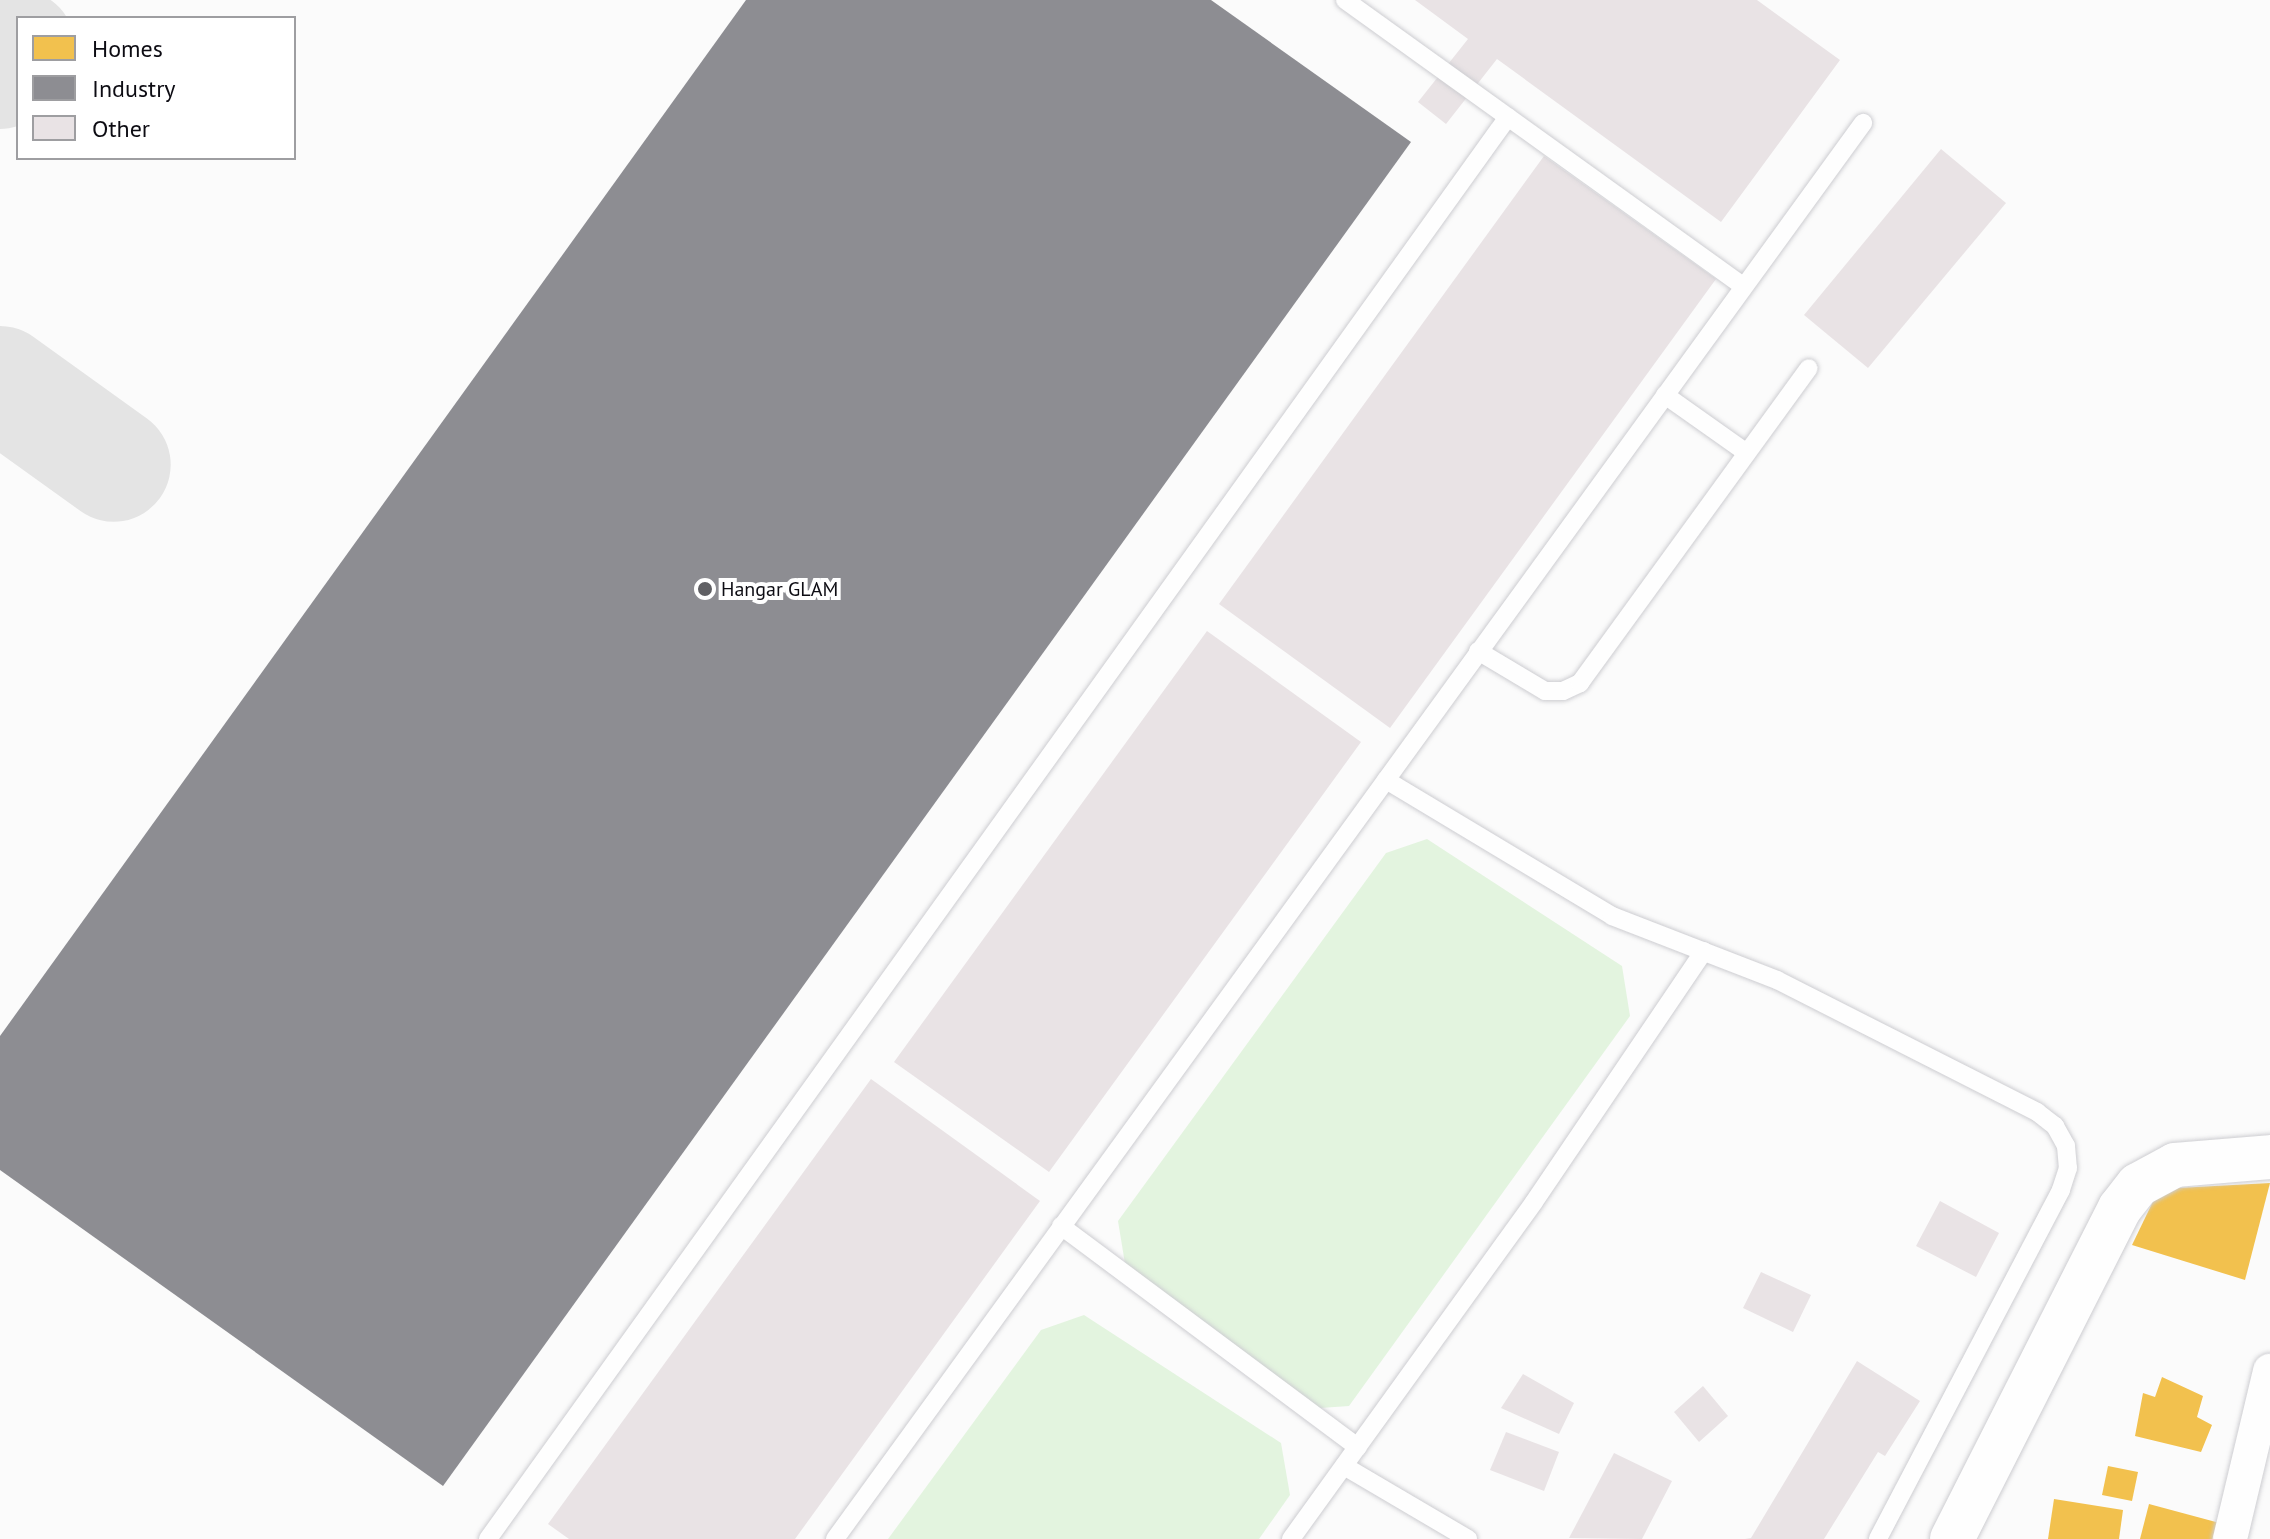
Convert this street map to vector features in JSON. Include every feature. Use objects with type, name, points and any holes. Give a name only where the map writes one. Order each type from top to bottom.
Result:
[{"type":"street","points":[[1952,1539],[2120,1208],[2138,1185],[2175,1165],[2270,1157]]},
{"type":"street","points":[[2230,1539],[2270,1371]]},
{"type":"lane","points":[[1345,0],[1743,286]]},
{"type":"lane","points":[[488,1539],[1508,117]]},
{"type":"lane","points":[[835,1539],[1863,123]]},
{"type":"lane","points":[[1478,651],[1545,691],[1563,691],[1580,683],[1809,368]]},
{"type":"lane","points":[[1665,395],[1747,453]]},
{"type":"lane","points":[[1386,780],[1612,916],[1777,980],[2037,1112],[2055,1126],[2066,1146],[2068,1168],[2061,1190],[1878,1539]]},
{"type":"lane","points":[[1291,1539],[1704,951]]},
{"type":"lane","points":[[1061,1226],[1358,1447]]},
{"type":"lane","points":[[1344,1466],[1468,1539]]},
{"type":"green space","points":[[1427,839],[1622,966],[1630,1016],[1349,1406],[1306,1409],[1128,1282],[1118,1221],[1386,853]]},
{"type":"green space","points":[[1084,1315],[1281,1443],[1290,1495],[1259,1539],[888,1539],[1041,1330]]},
{"type":"building: Homes","points":[[2270,1183],[2245,1280],[2132,1245],[2159,1189]]},
{"type":"building: Homes","points":[[2162,1377],[2203,1396],[2197,1417],[2212,1425],[2201,1452],[2135,1436],[2143,1393],[2155,1397]]},
{"type":"building: Homes","points":[[2108,1466],[2138,1472],[2132,1501],[2102,1495]]},
{"type":"building: Homes","points":[[2054,1499],[2123,1510],[2119,1539],[2048,1539]]},
{"type":"building: Homes","points":[[2149,1504],[2227,1525],[2224,1539],[2140,1539]]},
{"type":"building: Industry","name":"Hangar GLAM","points":[[746,0],[1211,0],[1411,142],[443,1486],[0,1170],[0,1036]]},
{"type":"building: Other","points":[[1415,0],[1757,0],[1840,60],[1721,222],[1497,59],[1446,124],[1418,102],[1468,39]]},
{"type":"building: Other","points":[[1941,149],[2006,203],[1868,368],[1804,315]]},
{"type":"building: Other","points":[[1544,156],[1716,279],[1390,728],[1219,604]]},
{"type":"building: Other","points":[[1207,631],[1361,742],[1049,1172],[894,1062]]},
{"type":"building: Other","points":[[871,1079],[1040,1201],[795,1539],[569,1539],[548,1524]]},
{"type":"building: Other","points":[[1940,1201],[1999,1233],[1976,1277],[1916,1246]]},
{"type":"building: Other","points":[[1761,1272],[1811,1295],[1793,1332],[1743,1308]]},
{"type":"building: Other","points":[[1857,1361],[1920,1401],[1885,1456],[1878,1452],[1824,1539],[1745,1539],[1751,1538]]},
{"type":"building: Other","points":[[1523,1374],[1574,1403],[1559,1434],[1501,1408]]},
{"type":"building: Other","points":[[1703,1386],[1728,1416],[1699,1442],[1674,1412]]},
{"type":"building: Other","points":[[1506,1432],[1559,1452],[1544,1491],[1490,1470]]},
{"type":"building: Other","points":[[1614,1453],[1672,1481],[1642,1539],[1569,1538]]},
{"type":"taxiway","points":[[0,72],[16,50]]},
{"type":"taxiway","points":[[0,383],[114,465]]},
{"type":"place","name":"Hangar GLAM","points":[[705,589]]}]
